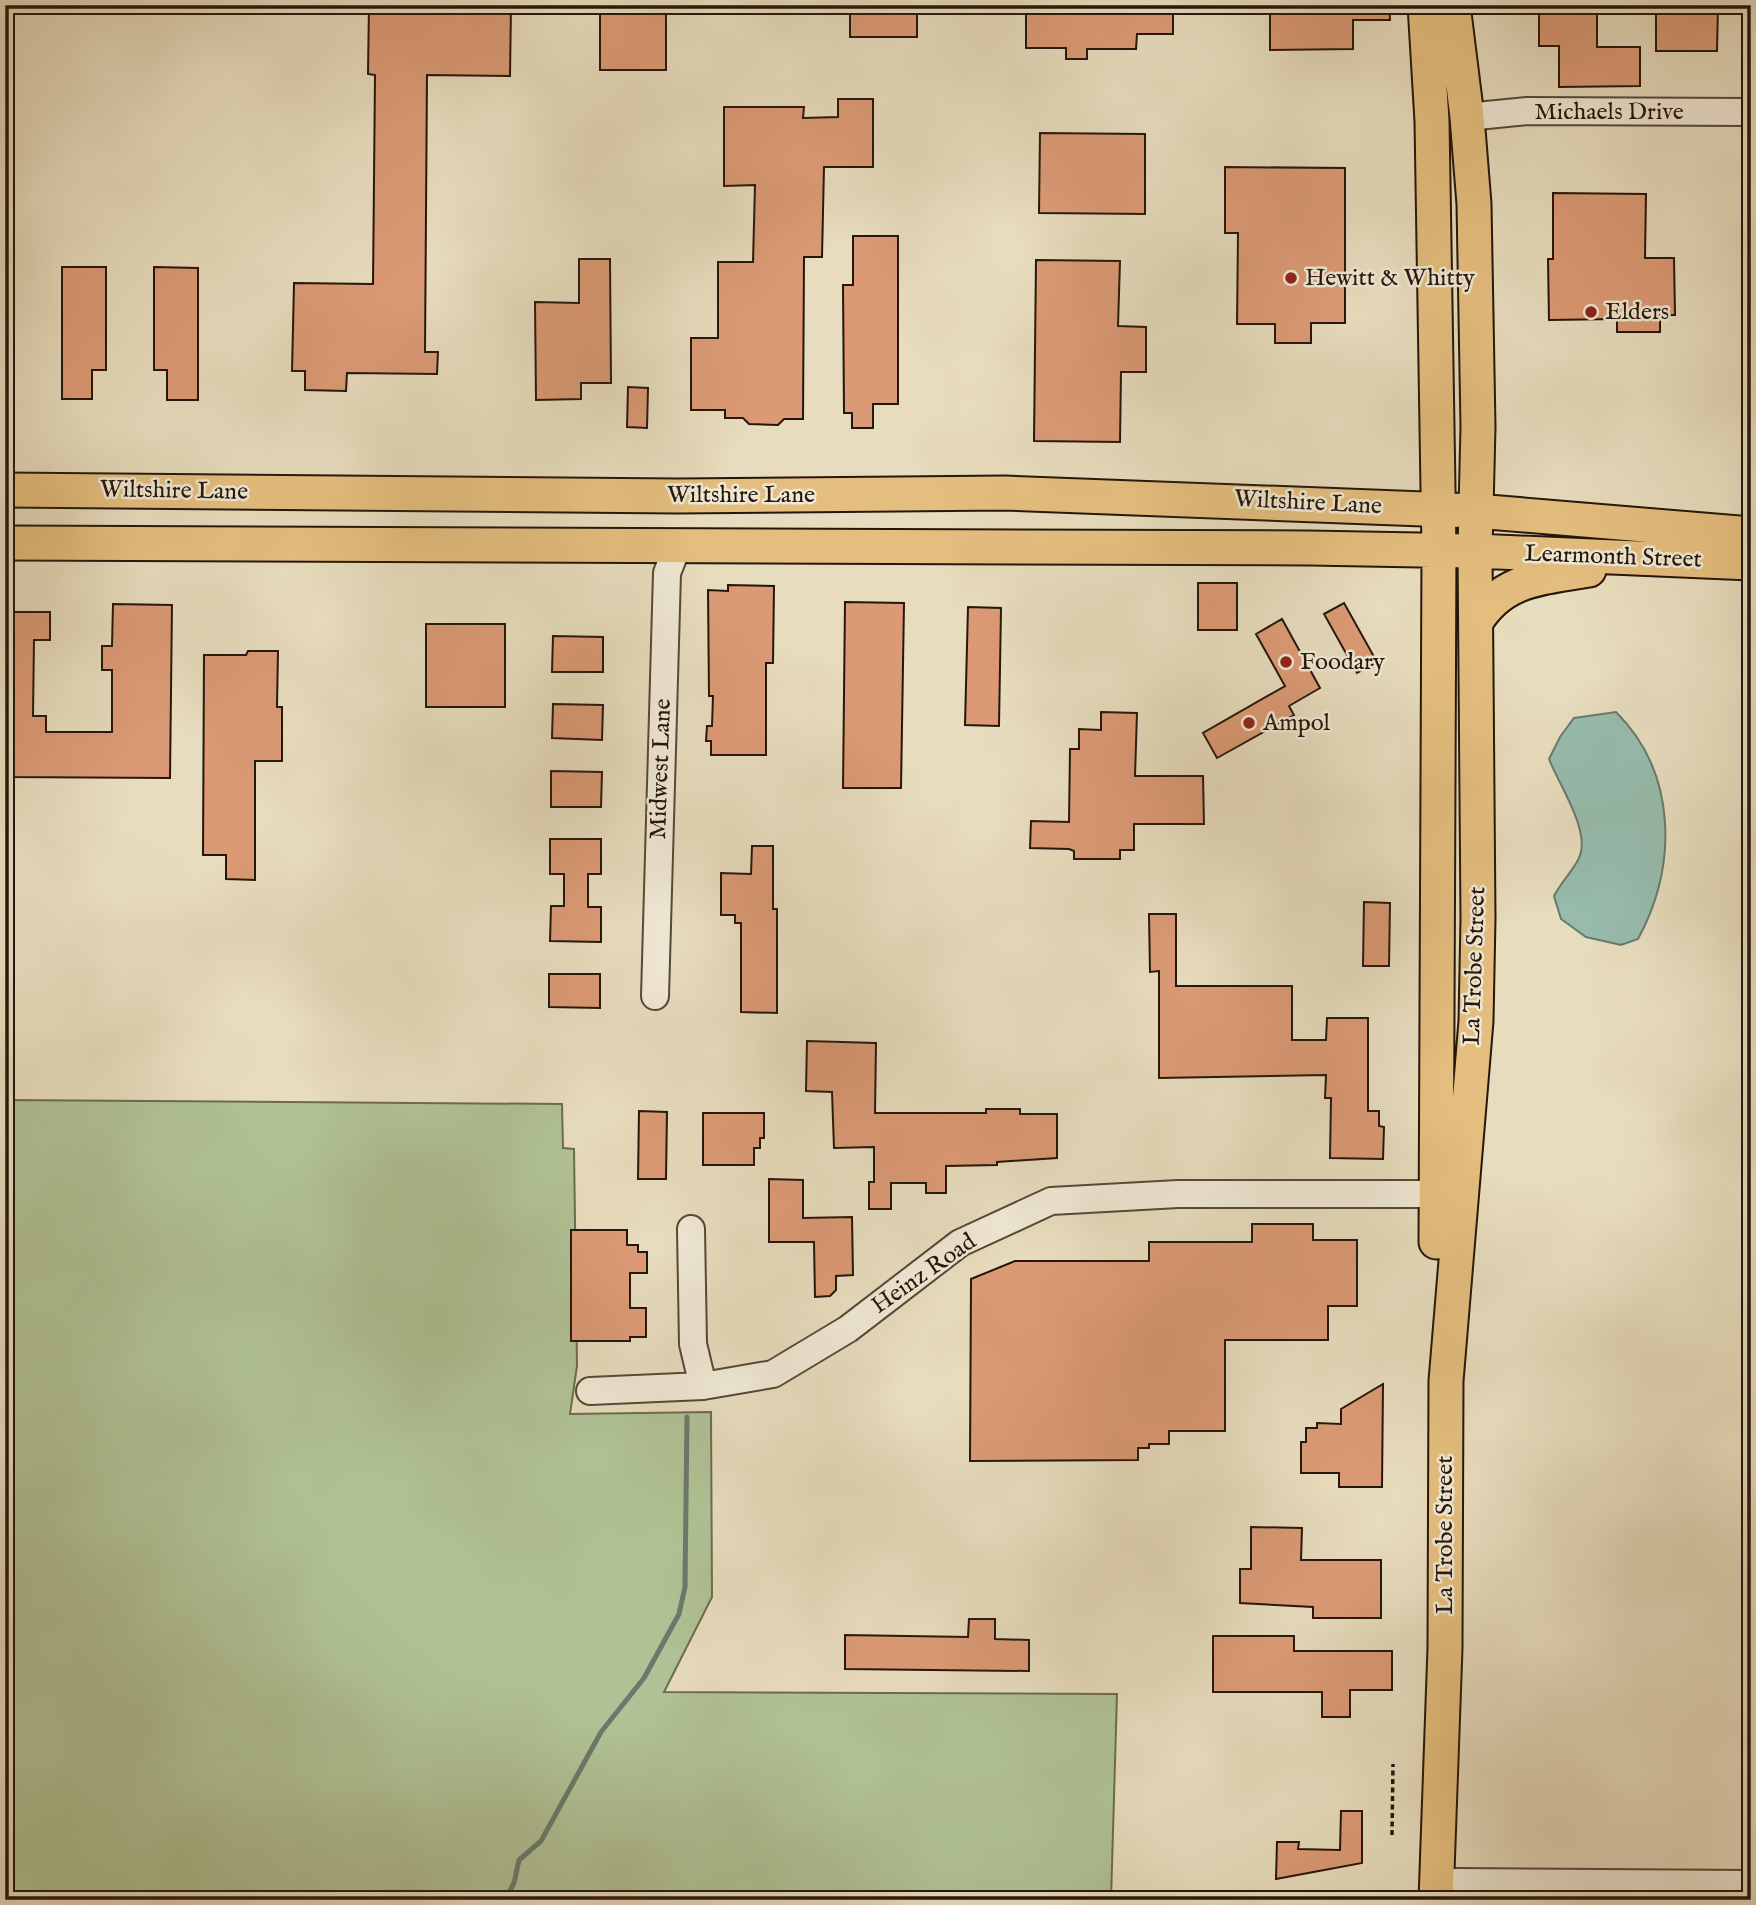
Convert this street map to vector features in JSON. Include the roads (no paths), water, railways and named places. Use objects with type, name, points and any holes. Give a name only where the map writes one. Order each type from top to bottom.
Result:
[{"type":"main road","name":"La Trobe Street","points":[[1425,5],[1432,121],[1439,550],[1451,853],[1439,973],[1436,1194],[1437,1293],[1446,1381]]},
{"type":"main road","name":"La Trobe Street","points":[[1446,1891],[1446,1381],[1473,1052],[1478,918],[1474,204],[1467,117],[1452,5]]},
{"type":"main road","points":[[1432,121],[1467,117]]},
{"type":"main road","name":"Wiltshire Lane","points":[[5,490],[678,496],[1005,493],[1476,511]]},
{"type":"main road","points":[[1067,495],[1097,508],[1107,516],[1109,535],[1098,547]]},
{"type":"main road","points":[[678,496],[678,545]]},
{"type":"main road","points":[[1182,498],[1193,531],[1213,548]]},
{"type":"main road","name":"Learmonth Street","points":[[1476,511],[1751,534]]},
{"type":"main road","name":"Wiltshire Lane","points":[[5,543],[1475,551]]},
{"type":"main road","name":"Learmonth Street","points":[[1475,551],[1751,563]]},
{"type":"main road","points":[[1476,622],[1489,602],[1509,588],[1538,579],[1649,559]]},
{"type":"main road","points":[[1451,853],[1465,813],[1477,761]]},
{"type":"main road","points":[[1436,1194],[1448,1187],[1458,1103],[1473,1052]]},
{"type":"street","name":"Michaels Drive","points":[[1467,117],[1527,111],[1751,112]]},
{"type":"street","name":"Midwest Lane","points":[[655,996],[667,573],[678,545]]},
{"type":"street","name":"Heinz Road","points":[[590,1391],[703,1387],[773,1374],[848,1329],[960,1243],[1051,1201],[1178,1195],[1436,1194]]},
{"type":"street","points":[[691,1229],[693,1344],[703,1387]]},
{"type":"street","points":[[1446,1891],[1751,1884]]},
{"type":"waterway","points":[[505,1900],[514,1883],[519,1860],[541,1841],[601,1732],[644,1678],[679,1614],[685,1587],[687,1417]]},
{"type":"place","name":"Hewitt & Whitty","points":[[1291,278]]},
{"type":"place","name":"Elders","points":[[1591,312]]},
{"type":"place","name":"Foodary","points":[[1286,662]]},
{"type":"place","name":"Ampol","points":[[1249,723]]}]
